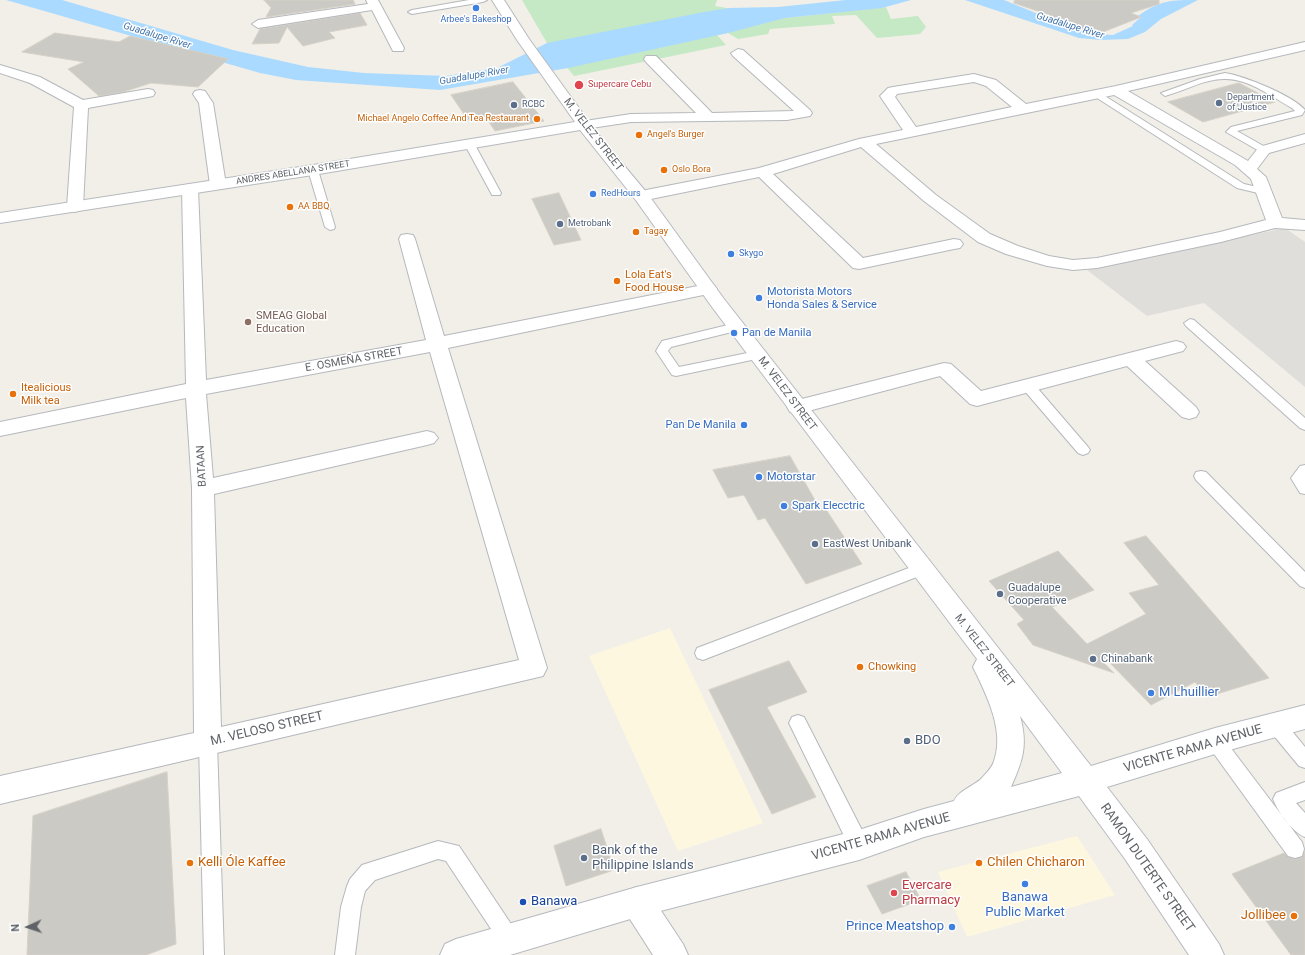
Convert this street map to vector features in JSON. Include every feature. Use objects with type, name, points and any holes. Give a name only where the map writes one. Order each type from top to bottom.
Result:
[{"type":"street","name":"M. VELEZ STREET","points":[[498,0],[549,78],[641,196],[736,327],[1085,781]]},
{"type":"street","points":[[258,24],[374,3],[398,48]]},
{"type":"street","points":[[641,196],[762,172],[864,142],[1022,108],[1116,90],[1305,46]]},
{"type":"street","name":"ANDRES ABELLANA STREET","points":[[0,218],[313,170],[631,118],[787,116],[805,113],[738,53]]},
{"type":"street","points":[[650,59],[706,116]]},
{"type":"street","points":[[1,69],[35,80],[81,105],[148,93]]},
{"type":"street","points":[[912,132],[887,96],[893,90],[974,78],[991,83],[1022,108]]},
{"type":"street","points":[[1116,90],[1240,162],[1249,169],[1258,177],[1275,223]]},
{"type":"street","points":[[200,94],[206,104],[218,185]]},
{"type":"street","points":[[75,207],[81,105]]},
{"type":"street","points":[[1249,169],[1264,150],[1305,138]]},
{"type":"street","points":[[864,142],[930,198],[984,238],[1012,250],[1047,261],[1073,266],[1097,263],[1221,237],[1275,223],[1305,225]]},
{"type":"street","points":[[762,172],[859,264],[954,244]]},
{"type":"street","name":"BATAAN","points":[[190,189],[196,389],[203,488],[208,743]]},
{"type":"street","points":[[408,239],[437,344]]},
{"type":"street","name":"E. OSMEÑA STREET","points":[[0,429],[196,389],[437,344],[708,289]]},
{"type":"street","name":"M. VELOSO STREET","points":[[0,790],[534,668],[437,344]]},
{"type":"street","points":[[797,407],[944,369],[977,399],[1176,347]]},
{"type":"street","points":[[1131,359],[1189,412]]},
{"type":"street","points":[[203,488],[427,438]]},
{"type":"street","points":[[924,823],[954,813],[983,796],[1000,781],[1006,771],[1010,757],[1009,730],[1004,707],[993,681],[966,627]]},
{"type":"street","name":"VICENTE RAMA AVENUE","points":[[456,955],[637,902],[859,845],[924,823],[1085,781],[1215,741],[1305,717]]},
{"type":"street","name":"RAMON DUTERTE STREET","points":[[1085,781],[1136,849],[1208,955]]},
{"type":"street","points":[[637,902],[672,955]]},
{"type":"lane","points":[[412,12],[483,0]]},
{"type":"lane","points":[[1165,93],[1217,77],[1229,76],[1261,88],[1295,106],[1300,110],[1299,113],[1234,129],[1231,132],[1264,150]]},
{"type":"lane","points":[[1097,94],[1241,186],[1262,190]]},
{"type":"lane","points":[[470,145],[496,193]]},
{"type":"lane","points":[[313,170],[330,227]]},
{"type":"lane","points":[[1190,323],[1305,425]]},
{"type":"lane","points":[[736,327],[666,344],[662,351],[676,372],[757,354]]},
{"type":"lane","points":[[1028,386],[1083,450]]},
{"type":"lane","points":[[1305,470],[1298,478],[1305,489]]},
{"type":"lane","points":[[1200,476],[1305,582]]},
{"type":"lane","points":[[702,653],[922,569]]},
{"type":"lane","points":[[798,723],[859,845]]},
{"type":"lane","points":[[1276,725],[1305,760]]},
{"type":"lane","points":[[1215,741],[1295,849]]},
{"type":"lane","points":[[208,743],[214,955]]},
{"type":"lane","points":[[1305,791],[1282,799],[1305,828]]},
{"type":"lane","points":[[345,955],[351,907],[357,886],[361,881],[369,872],[438,850],[452,853],[510,940]]},
{"type":"shaded area","points":[[1285,228],[1305,242],[1305,387],[1204,303],[1147,316],[1087,270]]},
{"type":"shaded area","points":[[670,628],[763,823],[678,851],[589,656]]},
{"type":"shaded area","name":"Banawa Public Market","points":[[1077,836],[1115,895],[967,937],[938,872]]},
{"type":"green space","points":[[522,0],[717,0],[715,6],[785,18],[886,7],[891,19],[918,16],[926,27],[920,34],[877,38],[856,15],[832,16],[835,24],[770,29],[768,34],[738,39],[728,33],[717,35],[726,45],[574,76],[547,43]]},
{"type":"water","name":"Guadalupe River","points":[[6,0],[62,0],[233,50],[308,67],[364,73],[446,76],[497,68],[547,43],[704,12],[729,8],[778,7],[846,0],[911,0],[882,8],[785,18],[728,33],[568,68],[440,90],[296,80],[260,73]]},
{"type":"water","points":[[965,0],[1004,0],[1043,16],[1049,20],[1093,34],[1113,35],[1133,26],[1132,25],[1141,17],[1138,16],[1160,4],[1181,0],[1198,0],[1161,19],[1145,32],[1128,39],[1100,40],[1079,38]]},
{"type":"building","points":[[264,0],[353,0],[355,4],[266,17],[271,8]]},
{"type":"building","points":[[1015,0],[1159,0],[1159,4],[1131,13],[1141,17],[1103,32],[1095,32],[1049,20],[1052,16],[1014,3]]},
{"type":"building","points":[[360,13],[367,25],[329,32],[335,38],[303,46],[287,27],[279,43],[252,44],[260,29]]},
{"type":"building","points":[[55,33],[119,42],[130,36],[228,59],[198,87],[151,83],[123,92],[99,96],[68,69],[84,62],[22,52]]},
{"type":"building","points":[[513,82],[544,121],[495,131],[485,116],[468,120],[451,95]]},
{"type":"building","points":[[1239,83],[1275,102],[1203,122],[1168,102]]},
{"type":"building","points":[[559,193],[581,240],[554,245],[532,199]]},
{"type":"building","points":[[790,456],[820,509],[825,508],[862,564],[806,584],[765,518],[758,520],[744,495],[728,498],[713,470]]},
{"type":"building","points":[[1146,536],[1269,678],[1207,697],[1195,682],[1151,705],[1105,658],[1101,660],[1114,673],[1033,645],[1017,624],[1024,620],[989,581],[1058,551],[1094,590],[1052,607],[1087,644],[1146,614],[1129,593],[1159,585],[1124,543]]},
{"type":"building","points":[[789,661],[807,692],[767,707],[816,797],[772,814],[709,690]]},
{"type":"building","points":[[167,772],[176,944],[146,955],[27,955],[33,816]]},
{"type":"building","name":"Bank of the Philippine Islands","points":[[601,829],[614,870],[566,886],[554,846]]},
{"type":"building","points":[[1305,851],[1305,955],[1291,955],[1232,874],[1284,853],[1288,857],[1295,859],[1302,857]]},
{"type":"building","name":"Evercare Pharmacy","points":[[906,872],[921,900],[882,914],[867,886]]},
{"type":"place","name":"Arbee's Bakeshop","points":[[476,8]]},
{"type":"place","name":"Supercare Cebu","points":[[579,85]]},
{"type":"place","name":"Department of Justice","points":[[1219,103]]},
{"type":"place","name":"RCBC","points":[[514,105]]},
{"type":"place","name":"Michael Angelo Coffee And Tea Restaurant","points":[[537,119]]},
{"type":"place","name":"Angel's Burger","points":[[639,135]]},
{"type":"place","name":"Oslo Bora","points":[[664,170]]},
{"type":"place","name":"RedHours","points":[[593,194]]},
{"type":"place","name":"AA BBQ","points":[[290,207]]},
{"type":"place","name":"Metrobank","points":[[560,224]]},
{"type":"place","name":"Tagay","points":[[636,232]]},
{"type":"place","name":"Skygo","points":[[731,254]]},
{"type":"place","name":"Lola Eat's Food House","points":[[617,281]]},
{"type":"place","name":"Motorista Motors Honda Sales & Service","points":[[759,298]]},
{"type":"place","name":"SMEAG Global Education","points":[[248,322]]},
{"type":"place","name":"Pan de Manila","points":[[734,333]]},
{"type":"place","name":"Itealicious Milk tea","points":[[13,394]]},
{"type":"place","name":"Pan De Manila","points":[[744,425]]},
{"type":"place","name":"Motorstar","points":[[759,477]]},
{"type":"place","name":"Spark Elecctric","points":[[784,506]]},
{"type":"place","name":"EastWest Unibank","points":[[815,544]]},
{"type":"place","name":"Guadalupe Cooperative","points":[[1000,594]]},
{"type":"place","name":"Chinabank","points":[[1093,659]]},
{"type":"place","name":"Chowking","points":[[860,667]]},
{"type":"place","name":"M Lhuillier","points":[[1151,693]]},
{"type":"place","name":"BDO","points":[[907,741]]},
{"type":"place","name":"Bank of the Philippine Islands","points":[[584,858]]},
{"type":"place","name":"Kelli Óle Kaffee","points":[[190,863]]},
{"type":"place","name":"Chilen Chicharon","points":[[979,863]]},
{"type":"place","name":"Banawa Public Market","points":[[1025,884]]},
{"type":"place","name":"Evercare Pharmacy","points":[[894,893]]},
{"type":"place","name":"Banawa","points":[[523,902]]},
{"type":"place","name":"Jollibee","points":[[1294,916]]},
{"type":"place","name":"Prince Meatshop","points":[[952,927]]}]
